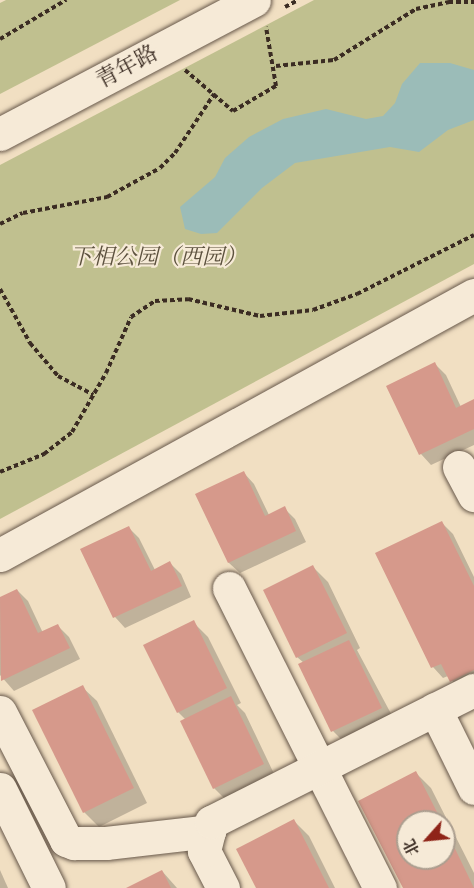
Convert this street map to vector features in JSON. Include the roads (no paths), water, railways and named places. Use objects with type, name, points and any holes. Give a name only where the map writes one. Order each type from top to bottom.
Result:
[{"type":"street","name":"青年路","points":[[0,113],[212,0]]},
{"type":"street","name":"青年路","points":[[0,134],[259,9]]},
{"type":"street","points":[[0,555],[474,295]]},
{"type":"street","points":[[229,588],[380,888]]},
{"type":"street","points":[[223,888],[204,851],[212,822],[474,690]]},
{"type":"street","points":[[435,709],[474,788]]},
{"type":"street","points":[[0,712],[66,840],[106,843],[209,831]]},
{"type":"street","points":[[0,789],[49,888]]},
{"type":"water","points":[[420,63],[450,63],[474,70],[474,120],[448,130],[419,152],[390,147],[295,163],[262,188],[217,233],[201,234],[185,229],[180,207],[215,177],[225,158],[249,137],[283,119],[326,109],[366,119],[383,116],[395,103],[402,84]]},
{"type":"park label","name":"下相公园（西园）","points":[[158,258]]}]
